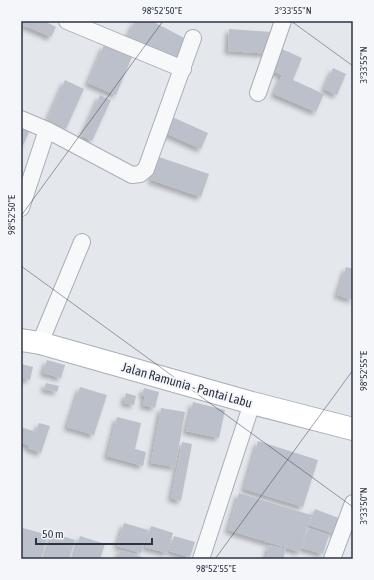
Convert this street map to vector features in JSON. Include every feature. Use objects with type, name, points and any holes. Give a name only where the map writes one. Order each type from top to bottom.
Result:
[{"type":"main road","name":"Jalan Ramunia - Pantai Labu","points":[[31,341],[252,403],[353,429]]},
{"type":"street","points":[[67,21],[183,69]]},
{"type":"street","points":[[258,93],[283,21]]},
{"type":"street","points":[[21,119],[47,130],[132,175],[140,174],[146,169],[194,38]]},
{"type":"street","points":[[21,208],[47,130]]},
{"type":"street","points":[[31,341],[82,242]]},
{"type":"street","points":[[201,559],[252,403]]},
{"type":"street","points":[[332,559],[353,503]]},
{"type":"building","points":[[21,21],[44,21],[56,27],[51,37],[21,24]]},
{"type":"building","points":[[135,21],[152,21],[188,40],[176,64],[127,38]]},
{"type":"building","points":[[229,29],[272,32],[271,54],[228,51]]},
{"type":"building","points":[[104,45],[132,57],[116,95],[88,83]]},
{"type":"building","points":[[282,49],[302,58],[293,80],[324,94],[316,112],[274,94],[282,75],[272,71]]},
{"type":"building","points":[[333,68],[346,74],[337,95],[324,89]]},
{"type":"building","points":[[65,80],[84,89],[66,129],[47,121]]},
{"type":"building","points":[[100,95],[111,100],[92,141],[82,136]]},
{"type":"building","points":[[170,116],[208,133],[201,149],[163,132]]},
{"type":"building","points":[[21,126],[30,130],[21,150]]},
{"type":"building","points":[[159,157],[209,174],[201,197],[151,180]]},
{"type":"building","points":[[346,267],[353,269],[353,300],[337,295]]},
{"type":"building","points":[[47,360],[65,365],[61,378],[43,373]]},
{"type":"building","points":[[21,364],[33,367],[30,380],[21,378]]},
{"type":"building","points":[[46,383],[59,386],[57,392],[44,389]]},
{"type":"building","points":[[80,387],[107,395],[94,435],[67,427]]},
{"type":"building","points":[[144,388],[159,392],[155,408],[143,405],[145,396],[142,395]]},
{"type":"building","points":[[126,393],[136,396],[134,405],[124,403]]},
{"type":"building","points":[[193,402],[225,410],[219,438],[186,431]]},
{"type":"building","points":[[161,408],[185,412],[175,467],[151,463]]},
{"type":"building","points":[[117,417],[141,423],[135,449],[146,452],[143,466],[107,456]]},
{"type":"building","points":[[39,423],[50,426],[41,453],[28,448],[29,445],[21,443],[21,427],[36,432]]},
{"type":"building","points":[[258,441],[318,460],[303,507],[244,489]]},
{"type":"building","points":[[182,442],[192,444],[181,501],[171,498]]},
{"type":"building","points":[[239,493],[311,515],[300,552],[228,530]]},
{"type":"building","points":[[315,509],[341,519],[335,534],[309,525]]},
{"type":"building","points":[[124,523],[148,530],[141,553],[117,546]]},
{"type":"building","points":[[151,526],[173,533],[167,553],[145,547]]},
{"type":"building","points":[[23,528],[48,535],[41,559],[21,559],[21,535]]},
{"type":"building","points":[[308,528],[329,535],[323,554],[302,548]]},
{"type":"building","points":[[53,533],[75,540],[69,559],[45,559]]},
{"type":"building","points":[[80,536],[105,544],[100,559],[74,559]]},
{"type":"building","points":[[174,536],[195,542],[190,557],[169,551]]},
{"type":"building","points":[[269,545],[286,549],[283,559],[266,559]]},
{"type":"building","points":[[120,550],[148,559],[118,559]]}]
